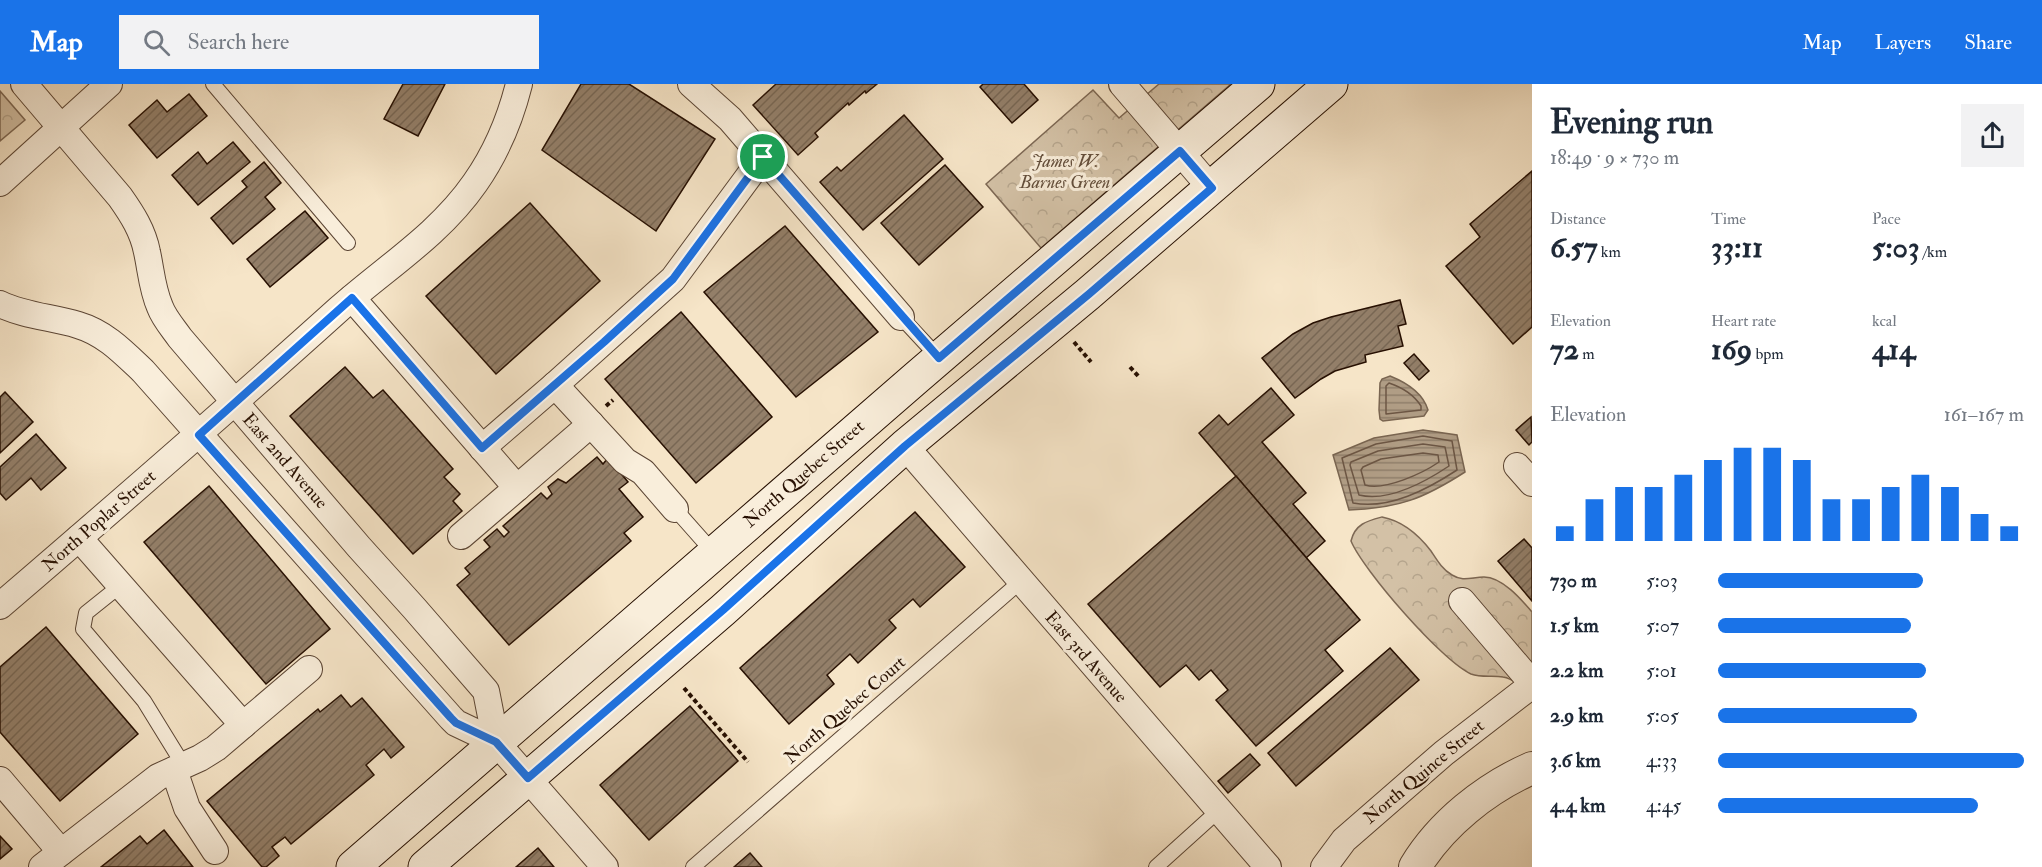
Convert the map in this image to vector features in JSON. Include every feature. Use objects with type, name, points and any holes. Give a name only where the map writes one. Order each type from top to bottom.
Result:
[{"type":"main road","name":"North Quebec Street","points":[[353,867],[1258,84]]},
{"type":"main road","points":[[425,867],[723,610],[905,446],[1089,294],[1331,84]]},
{"type":"street","name":"East 2nd Avenue","points":[[24,84],[132,213],[139,226],[147,252],[152,283],[161,310],[180,338],[486,691],[496,742]]},
{"type":"street","points":[[0,183],[109,84]]},
{"type":"street","points":[[234,403],[352,298],[425,240],[445,220],[475,184],[500,141],[519,84]]},
{"type":"street","points":[[692,84],[730,119],[901,316]]},
{"type":"street","points":[[1129,86],[1212,188]]},
{"type":"street","points":[[482,448],[673,279],[763,157]]},
{"type":"street","points":[[352,298],[517,488]]},
{"type":"street","points":[[0,304],[25,314],[78,325],[102,335],[117,346],[142,371],[451,718],[456,723],[496,742],[605,867]]},
{"type":"street","points":[[555,385],[625,461],[643,472],[675,509]]},
{"type":"street","name":"North Poplar Street","points":[[0,606],[234,403]]},
{"type":"street","points":[[461,536],[591,424]]},
{"type":"street","name":"East 3rd Avenue","points":[[905,446],[1268,867]]},
{"type":"street","points":[[79,538],[243,725]]},
{"type":"street","points":[[1462,601],[1532,684]]},
{"type":"street","points":[[0,780],[52,859],[144,787],[216,748],[309,669]]},
{"type":"street","name":"North Quince Street","points":[[1324,867],[1344,840],[1444,753],[1532,684]]},
{"type":"street","points":[[179,768],[187,808],[215,851]]},
{"type":"street","points":[[1415,867],[1453,821],[1479,799],[1524,772]]},
{"type":"lane","points":[[213,84],[348,243]]},
{"type":"lane","points":[[901,316],[939,358]]},
{"type":"lane","points":[[675,509],[714,553]]},
{"type":"lane","name":"North Quebec Court","points":[[693,867],[1021,581]]},
{"type":"lane","points":[[121,585],[86,613],[83,629],[144,701],[179,768]]},
{"type":"lane","points":[[1156,867],[1218,811]]},
{"type":"path","points":[[1073,340],[1091,362]]},
{"type":"path","points":[[1130,367],[1140,378]]},
{"type":"path","points":[[684,688],[748,762]]},
{"type":"green space","name":"James W. Barnes Green","points":[[1159,84],[1231,84],[1041,248],[986,184],[1093,90],[1119,118]]},
{"type":"green space","points":[[0,91],[25,120],[0,141]]},
{"type":"green space","points":[[1382,517],[1403,525],[1415,534],[1452,575],[1468,579],[1484,577],[1498,581],[1511,590],[1532,612],[1532,699],[1508,678],[1475,675],[1458,666],[1423,634],[1387,592],[1358,555],[1351,541],[1359,527]]},
{"type":"water","points":[[1390,376],[1418,393],[1428,410],[1424,416],[1383,421],[1380,419],[1380,383],[1382,379]]},
{"type":"water","points":[[1423,430],[1457,435],[1465,472],[1436,489],[1410,500],[1382,507],[1349,510],[1333,455],[1374,438]]},
{"type":"building","points":[[403,84],[445,84],[418,136],[384,119]]},
{"type":"building","points":[[581,84],[629,84],[715,139],[656,231],[542,150]]},
{"type":"building","points":[[776,84],[877,84],[849,105],[848,103],[815,133],[818,137],[798,155],[753,105]]},
{"type":"building","points":[[983,84],[1024,84],[1038,100],[1012,123],[980,87]]},
{"type":"building","points":[[189,94],[207,116],[157,158],[129,125],[157,100],[167,112]]},
{"type":"building","points":[[904,115],[943,159],[863,230],[820,182],[837,167],[841,171]]},
{"type":"building","points":[[233,142],[250,162],[198,205],[172,175],[198,152],[207,164]]},
{"type":"building","points":[[264,162],[281,183],[265,197],[275,209],[233,244],[211,218],[247,187],[242,181]]},
{"type":"building","points":[[945,165],[983,207],[919,265],[881,223]]},
{"type":"building","points":[[1532,171],[1532,327],[1513,344],[1446,266],[1480,237],[1470,224]]},
{"type":"building","points":[[530,203],[600,281],[496,374],[426,296]]},
{"type":"building","points":[[305,211],[328,238],[270,287],[247,259]]},
{"type":"building","points":[[785,226],[878,332],[796,397],[704,292]]},
{"type":"building","points":[[1400,300],[1406,324],[1398,326],[1403,346],[1365,355],[1366,362],[1335,371],[1295,398],[1262,358],[1293,334],[1313,323]]},
{"type":"building","points":[[681,312],[772,417],[696,483],[605,379]]},
{"type":"building","points":[[1414,354],[1429,371],[1419,380],[1404,363]]},
{"type":"building","points":[[345,367],[373,398],[383,390],[453,469],[444,477],[460,494],[453,501],[462,511],[413,554],[290,416]]},
{"type":"building","points":[[1271,388],[1294,415],[1262,442],[1306,493],[1293,504],[1325,541],[1306,558],[1199,433],[1219,415],[1228,425]]},
{"type":"building","points":[[5,392],[33,422],[0,453],[0,397]]},
{"type":"building","points":[[1531,417],[1532,442],[1529,445],[1516,430]]},
{"type":"building","points":[[36,434],[66,468],[41,490],[31,478],[6,500],[0,493],[0,467]]},
{"type":"building","points":[[597,457],[603,464],[608,458],[628,482],[619,489],[643,517],[624,533],[631,541],[509,645],[457,585],[470,574],[465,568],[490,547],[484,540],[497,529],[504,537],[509,532],[503,526],[541,493],[547,499],[552,494],[548,487],[558,479],[566,483]]},
{"type":"building","points":[[1236,476],[1360,620],[1325,650],[1343,671],[1256,746],[1216,700],[1228,690],[1211,670],[1199,680],[1186,665],[1160,687],[1088,604]]},
{"type":"building","points":[[209,486],[330,629],[266,684],[144,542]]},
{"type":"building","points":[[915,512],[965,567],[920,607],[913,599],[889,620],[896,628],[858,663],[850,654],[827,675],[834,684],[789,724],[740,668]]},
{"type":"building","points":[[1524,539],[1532,548],[1532,601],[1498,561]]},
{"type":"building","points":[[46,627],[138,734],[60,801],[0,732],[0,667]]},
{"type":"building","points":[[1390,648],[1419,680],[1296,786],[1268,753]]},
{"type":"building","points":[[341,695],[351,707],[362,698],[404,747],[391,758],[384,749],[366,765],[374,775],[291,844],[285,837],[272,847],[279,856],[266,867],[262,867],[207,801],[318,709],[320,712]]},
{"type":"building","points":[[690,706],[738,761],[649,840],[600,785]]},
{"type":"building","points":[[1250,754],[1260,765],[1228,793],[1218,781]]},
{"type":"building","points":[[164,830],[193,867],[101,867],[140,836],[147,844]]},
{"type":"building","points":[[0,836],[12,849],[0,859]]},
{"type":"building","points":[[538,848],[554,867],[516,867]]},
{"type":"building","points":[[750,853],[762,867],[734,867]]},
{"type":"route","points":[[1180,151],[1212,188],[1089,294],[905,446],[723,610],[528,778],[496,742],[456,723],[451,718],[199,435],[352,298],[482,448],[673,279],[763,157],[939,358],[1180,151]]}]
